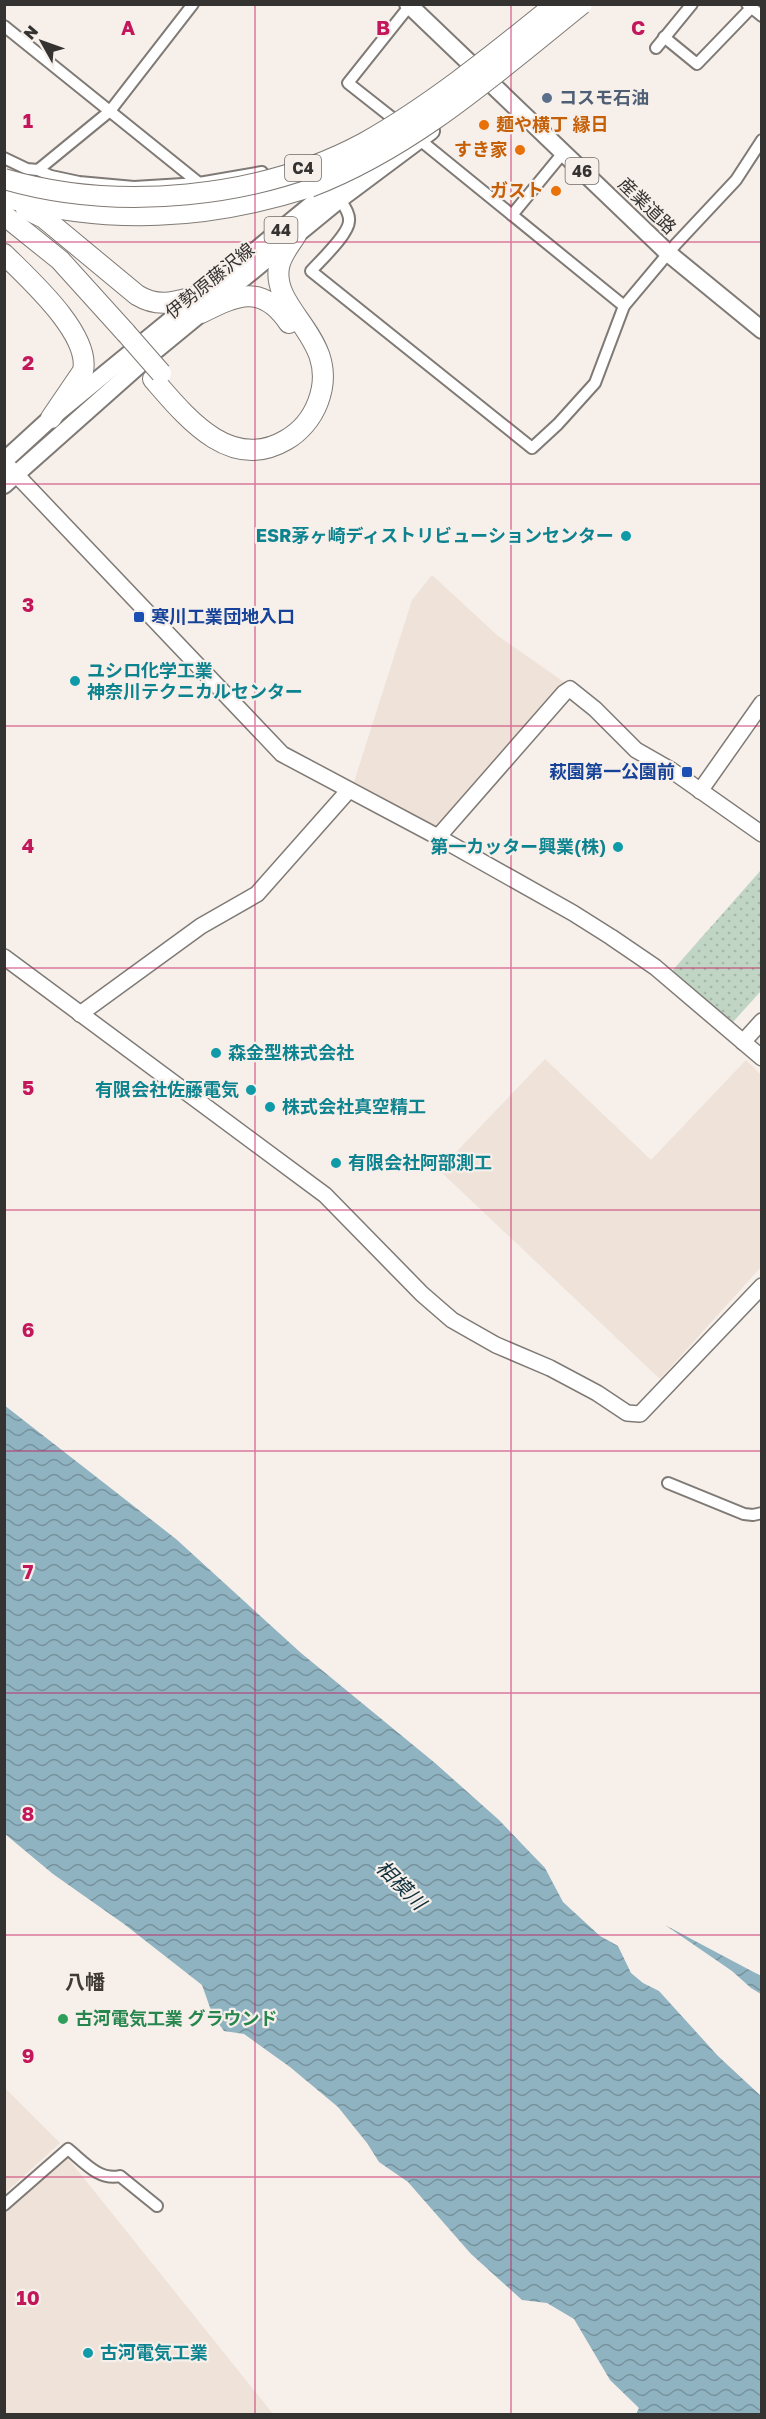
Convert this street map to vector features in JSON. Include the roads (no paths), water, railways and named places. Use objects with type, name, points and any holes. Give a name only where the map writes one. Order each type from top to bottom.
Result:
[{"type":"highway","name":"C4","points":[[4,179],[65,191],[141,197],[207,192],[281,176],[332,158],[362,144],[418,110],[556,4]]},
{"type":"highway","name":"C4","points":[[4,198],[56,209],[110,215],[152,216],[248,205],[310,187],[368,161],[426,128],[582,4]]},
{"type":"highway","points":[[4,198],[44,218],[137,295],[152,303],[201,304],[252,295],[261,298],[276,307],[295,332],[310,365],[309,392],[299,414],[285,428],[251,438],[235,435],[206,420],[157,376]]},
{"type":"highway","points":[[4,215],[60,260],[197,427],[216,440],[236,447],[255,449],[280,444],[293,436],[319,401],[323,376],[321,363],[312,338],[282,293],[278,282],[281,259],[296,235]]},
{"type":"highway","points":[[4,227],[55,271],[122,336]]},
{"type":"highway","points":[[4,254],[71,328],[84,356],[85,363],[79,379],[51,418]]},
{"type":"main road","name":"伊勢原藤沢線","points":[[4,461],[51,418],[420,140],[562,4]]},
{"type":"main road","name":"伊勢原藤沢線","points":[[10,480],[201,304],[339,182],[405,128],[484,78],[588,4]]},
{"type":"main road","name":"産業道路","points":[[410,5],[668,253],[762,330]]},
{"type":"street","points":[[39,170],[110,111],[193,4]]},
{"type":"street","points":[[656,48],[692,4]]},
{"type":"street","points":[[410,5],[348,83],[624,306]]},
{"type":"street","points":[[664,38],[697,63],[749,6],[762,16]]},
{"type":"street","points":[[4,26],[199,183]]},
{"type":"street","points":[[340,199],[350,223],[311,271],[532,448],[558,424],[595,383],[624,306],[668,253],[736,180],[762,140]]},
{"type":"street","points":[[512,215],[563,153]]},
{"type":"street","points":[[4,158],[27,170],[39,170],[51,176],[79,182],[123,186],[199,183],[301,164],[325,170],[339,182]]},
{"type":"street","points":[[4,461],[10,480],[282,754],[438,837],[611,937],[655,967],[762,1058]]},
{"type":"street","points":[[438,837],[564,693],[570,689],[596,710],[636,750],[671,770],[762,834]]},
{"type":"street","points":[[700,791],[762,703]]},
{"type":"street","points":[[80,1014],[201,926],[256,894],[272,879],[349,790]]},
{"type":"street","points":[[4,957],[325,1195],[422,1294],[452,1320],[496,1345],[550,1368],[597,1392],[627,1413],[640,1414],[762,1286]]},
{"type":"street","points":[[743,1042],[762,1021]]},
{"type":"street","points":[[668,1483],[744,1514],[762,1513]]},
{"type":"street","points":[[4,2205],[68,2149],[103,2176],[111,2178],[120,2176],[157,2206]]},
{"type":"water","name":"相模川","points":[[4,1405],[176,1539],[301,1653],[435,1763],[499,1820],[545,1868],[563,1902],[600,1936],[618,1946],[631,1973],[643,1983],[659,1991],[718,2056],[761,2096],[761,2414],[636,2414],[639,2408],[610,2380],[574,2319],[547,2303],[522,2300],[471,2254],[408,2182],[379,2162],[338,2107],[290,2067],[244,2034],[224,2031],[213,2016],[202,1985],[124,1924],[53,1874],[5,1834]]},
{"type":"water","points":[[665,1925],[761,1976],[761,1994],[732,1971]]},
{"type":"place","name":"コスモ石油","points":[[547,98]]},
{"type":"place","name":"麺や横丁 縁日","points":[[484,125]]},
{"type":"place","name":"すき家","points":[[520,150]]},
{"type":"place","name":"ガスト","points":[[556,191]]},
{"type":"place","name":"ESR茅ヶ崎ディストリビューションセンター","points":[[626,536]]},
{"type":"place","name":"寒川工業団地入口","points":[[139,617]]},
{"type":"place","name":"ユシロ化学工業 神奈川テクニカルセンター","points":[[75,681]]},
{"type":"place","name":"萩園第一公園前","points":[[687,772]]},
{"type":"place","name":"第一カッター興業(株)","points":[[618,847]]},
{"type":"place","name":"森金型株式会社","points":[[216,1053]]},
{"type":"place","name":"有限会社佐藤電気","points":[[251,1090]]},
{"type":"place","name":"株式会社真空精工","points":[[270,1107]]},
{"type":"place","name":"有限会社阿部測工","points":[[336,1163]]},
{"type":"place","name":"古河電気工業 グラウンド","points":[[63,2019]]},
{"type":"place","name":"古河電気工業","points":[[88,2353]]},
{"type":"district","name":"八幡","points":[[85,1982]]}]
